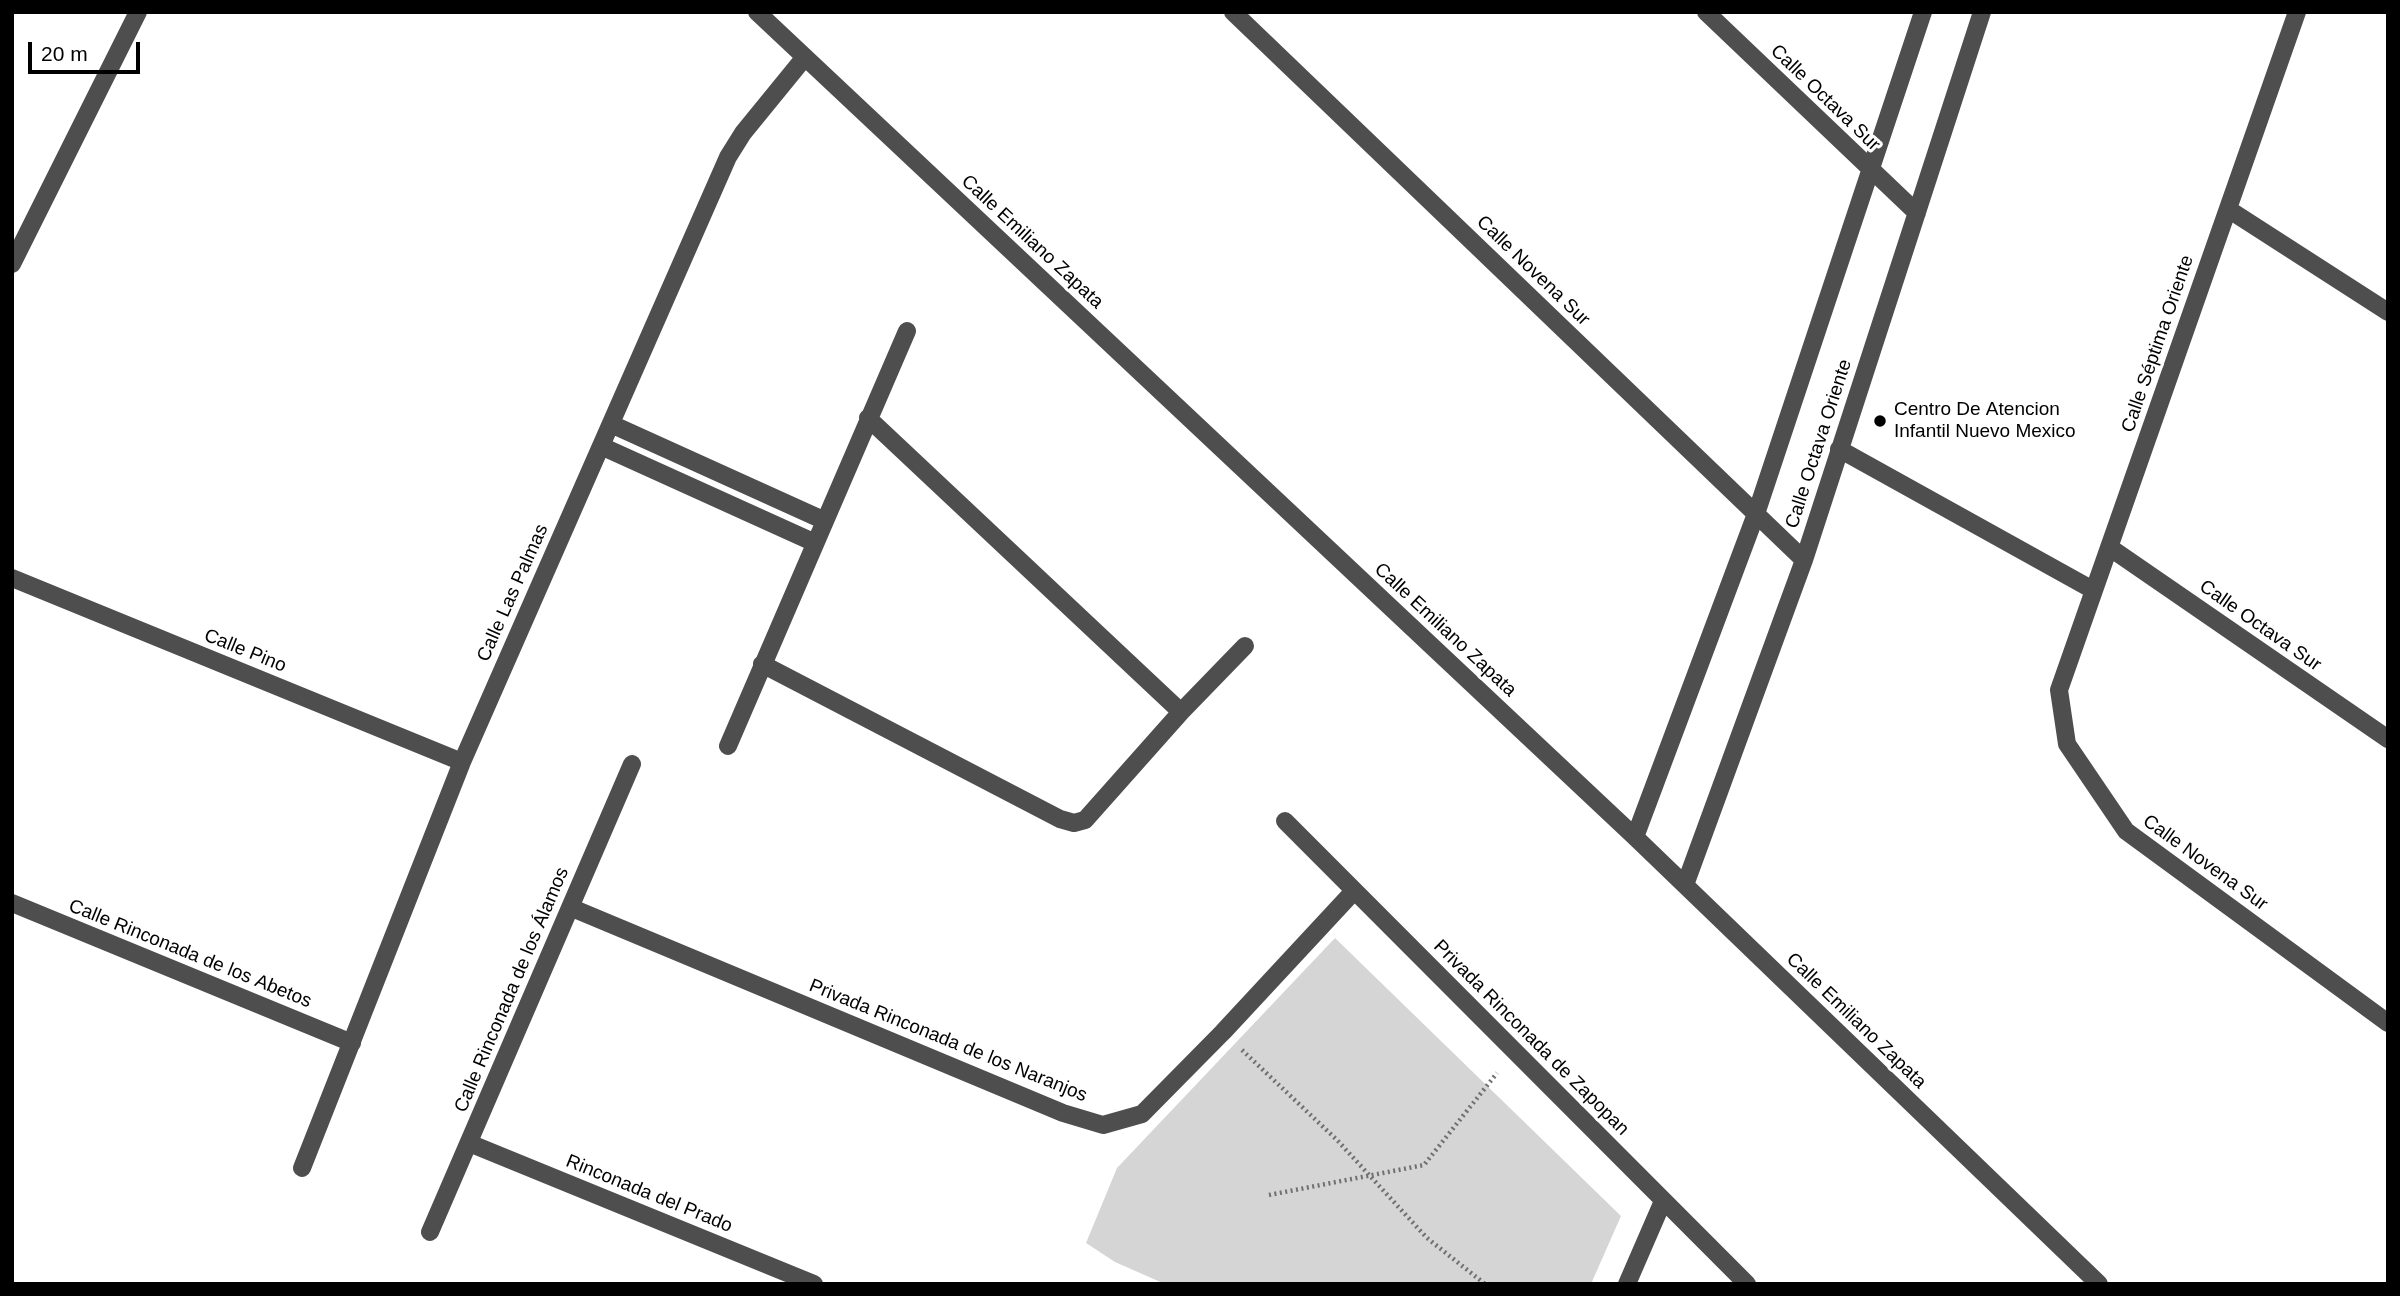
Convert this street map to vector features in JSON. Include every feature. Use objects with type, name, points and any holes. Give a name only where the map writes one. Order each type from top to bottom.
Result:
[{"type":"street","points":[[12,264],[138,12]]},
{"type":"street","name":"Calle Emiliano Zapata","points":[[757,12],[1635,837],[2099,1284]]},
{"type":"street","name":"Calle Novena Sur","points":[[1233,12],[1804,559]]},
{"type":"street","name":"Calle Octava Sur","points":[[1706,12],[1917,213]]},
{"type":"street","name":"Calle Octava Oriente","points":[[1635,837],[1756,514],[1923,12]]},
{"type":"street","name":"Calle Octava Oriente","points":[[1685,885],[1804,559],[1982,12]]},
{"type":"street","name":"Calle Séptima Oriente","points":[[2059,690],[2297,12]]},
{"type":"street","name":"Calle Las Palmas","points":[[302,1168],[462,762],[728,157],[804,57]]},
{"type":"street","points":[[2228,209],[2388,312]]},
{"type":"street","points":[[728,746],[813,542],[907,331]]},
{"type":"street","points":[[868,418],[1181,712]]},
{"type":"street","points":[[611,424],[823,520]]},
{"type":"street","points":[[601,446],[813,542]]},
{"type":"street","points":[[1839,449],[2094,590]]},
{"type":"street","name":"Calle Octava Sur","points":[[2109,547],[2388,739]]},
{"type":"street","name":"Calle Pino","points":[[12,578],[462,762]]},
{"type":"street","points":[[762,664],[1060,819],[1074,823],[1085,820],[1181,712],[1245,646]]},
{"type":"street","name":"Calle Novena Sur","points":[[2059,690],[2067,744],[2126,831],[2388,1023]]},
{"type":"street","name":"Calle Rinconada de los Álamos","points":[[430,1232],[632,764]]},
{"type":"street","name":"Privada Rinconada de Zapopan","points":[[1285,821],[1747,1284]]},
{"type":"street","name":"Privada Rinconada de los Naranjos","points":[[572,908],[1063,1113],[1103,1125],[1142,1114],[1223,1032],[1354,891]]},
{"type":"street","name":"Calle Rinconada de los Abetos","points":[[12,903],[352,1043]]},
{"type":"street","name":"Rinconada del Prado","points":[[469,1143],[814,1284]]},
{"type":"street","points":[[1627,1284],[1663,1200]]},
{"type":"path","points":[[1223,1032],[1337,1140],[1427,1237],[1485,1284]]},
{"type":"path","points":[[1269,1195],[1424,1165],[1515,1051]]},
{"type":"shaded area","points":[[1335,938],[1621,1216],[1591,1284],[1165,1284],[1115,1262],[1086,1243],[1117,1168]]},
{"type":"place","name":"Centro De Atencion Infantil Nuevo Mexico","points":[[1880,421]]}]
